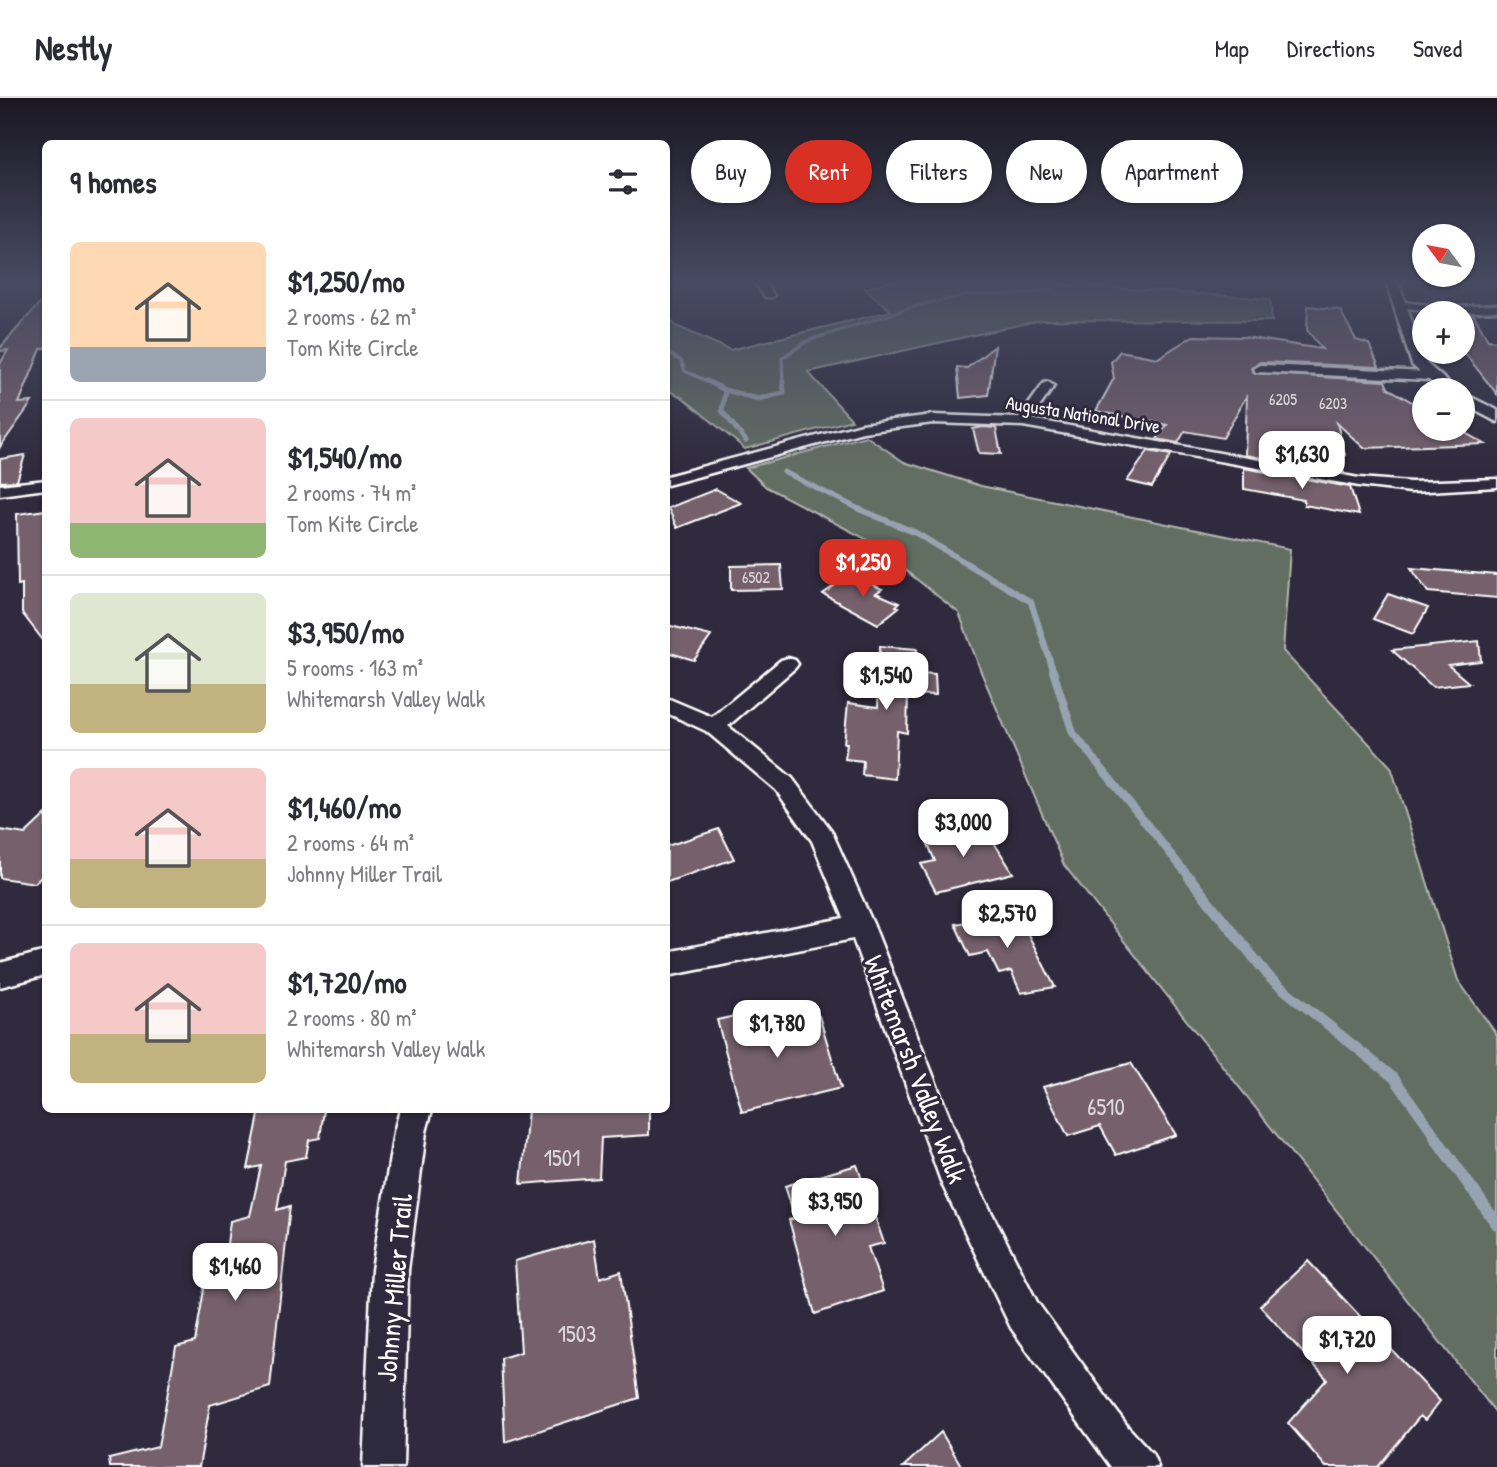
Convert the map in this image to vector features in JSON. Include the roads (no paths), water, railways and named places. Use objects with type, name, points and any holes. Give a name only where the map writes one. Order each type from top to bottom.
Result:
[{"type":"street","points":[[1411,345],[1419,365],[1433,378]]},
{"type":"street","points":[[1261,369],[1430,376]]},
{"type":"street","points":[[1023,422],[1048,386]]},
{"type":"street","points":[[1475,405],[1497,417]]},
{"type":"street","name":"Augusta National Drive","points":[[670,480],[883,424],[933,419],[1023,422],[1359,482],[1411,487],[1497,483]]},
{"type":"street","points":[[0,490],[42,485]]},
{"type":"street","points":[[714,726],[788,664]]},
{"type":"street","name":"Whitemarsh Valley Walk","points":[[670,706],[714,726],[784,785],[822,837],[861,926],[959,1184],[1024,1315],[1114,1441],[1138,1467]]},
{"type":"street","points":[[670,963],[861,926]]},
{"type":"street","points":[[0,975],[42,964]]},
{"type":"street","name":"Johnny Miller Trail","points":[[383,1467],[390,1270],[410,1132],[415,1113]]},
{"type":"waterway","points":[[783,383],[782,358],[801,345]]},
{"type":"waterway","points":[[670,354],[681,361],[685,371],[711,383]]},
{"type":"waterway","points":[[707,381],[711,383]]},
{"type":"waterway","points":[[725,390],[758,399],[784,393],[783,381]]},
{"type":"waterway","points":[[711,383],[725,390]]},
{"type":"waterway","points":[[725,390],[722,411],[746,441]]},
{"type":"waterway","points":[[784,472],[863,511]]},
{"type":"waterway","points":[[859,509],[916,533],[1031,602],[1054,673]]},
{"type":"waterway","points":[[1053,671],[1073,733],[1190,878]]},
{"type":"waterway","points":[[1189,877],[1271,979],[1394,1078],[1437,1138]]},
{"type":"waterway","points":[[1435,1137],[1497,1224]]}]
